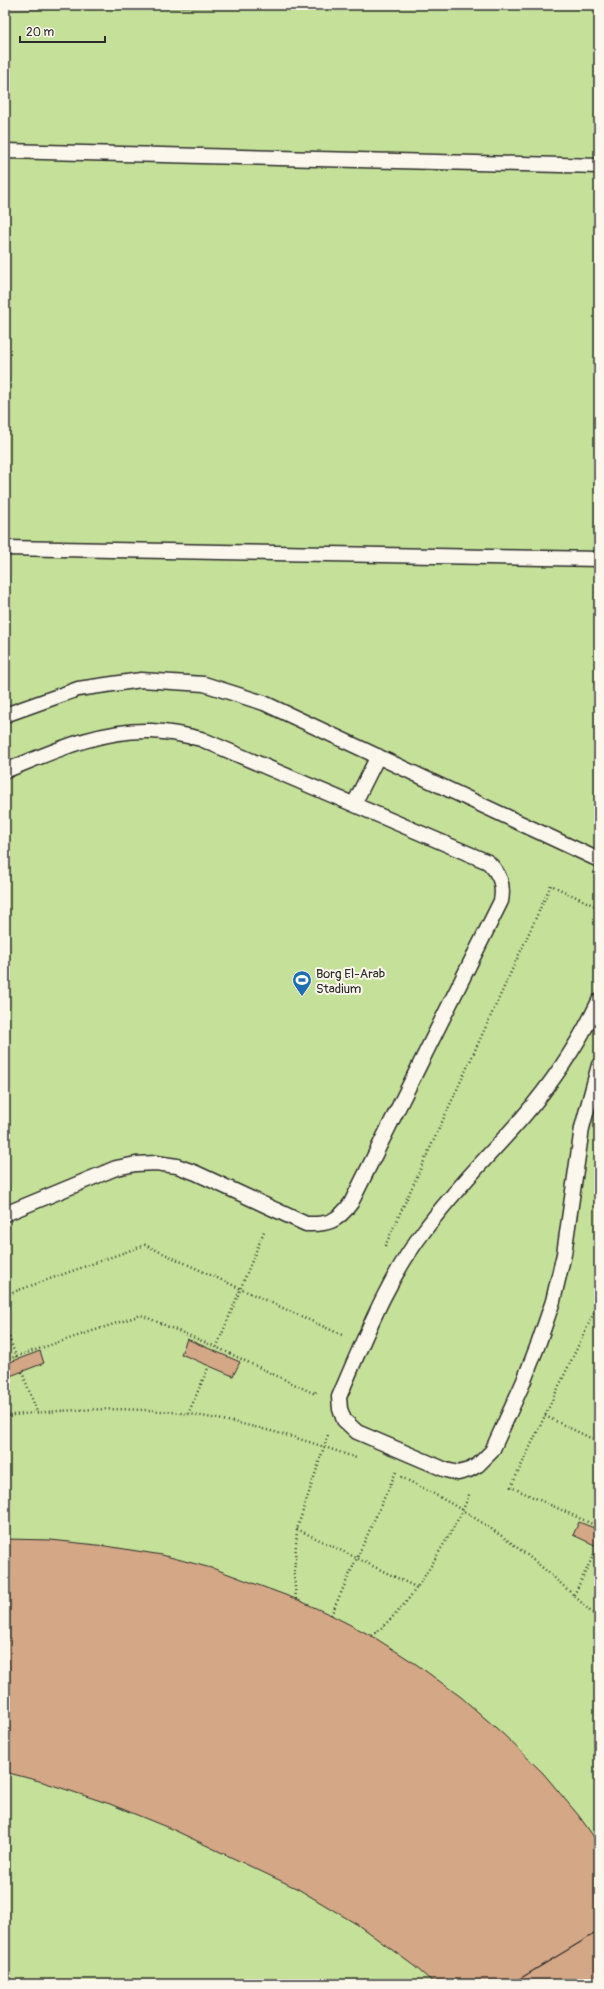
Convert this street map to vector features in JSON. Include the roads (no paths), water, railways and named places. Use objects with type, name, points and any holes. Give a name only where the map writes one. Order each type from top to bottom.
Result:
[{"type":"lane","points":[[5,151],[599,166]]},
{"type":"lane","points":[[5,548],[599,559]]},
{"type":"lane","points":[[5,715],[78,689],[141,680],[204,684],[264,703],[599,860]]},
{"type":"lane","points":[[5,771],[78,742],[96,737],[127,732],[152,731],[201,738],[488,862],[496,869],[503,890],[501,902],[351,1203],[343,1214],[332,1221],[320,1224],[306,1224],[196,1173],[176,1166],[156,1163],[136,1164],[116,1168],[5,1214]]},
{"type":"lane","points":[[354,804],[378,756]]},
{"type":"lane","points":[[599,1001],[568,1057],[544,1091],[442,1207],[404,1260],[375,1314],[339,1397],[340,1409],[344,1420],[357,1432],[446,1470],[458,1472],[478,1465],[486,1459],[497,1443],[523,1383],[553,1301],[564,1254],[582,1128],[599,1065]]},
{"type":"place","name":"Borg El-Arab Stadium","points":[[302,997]]}]
